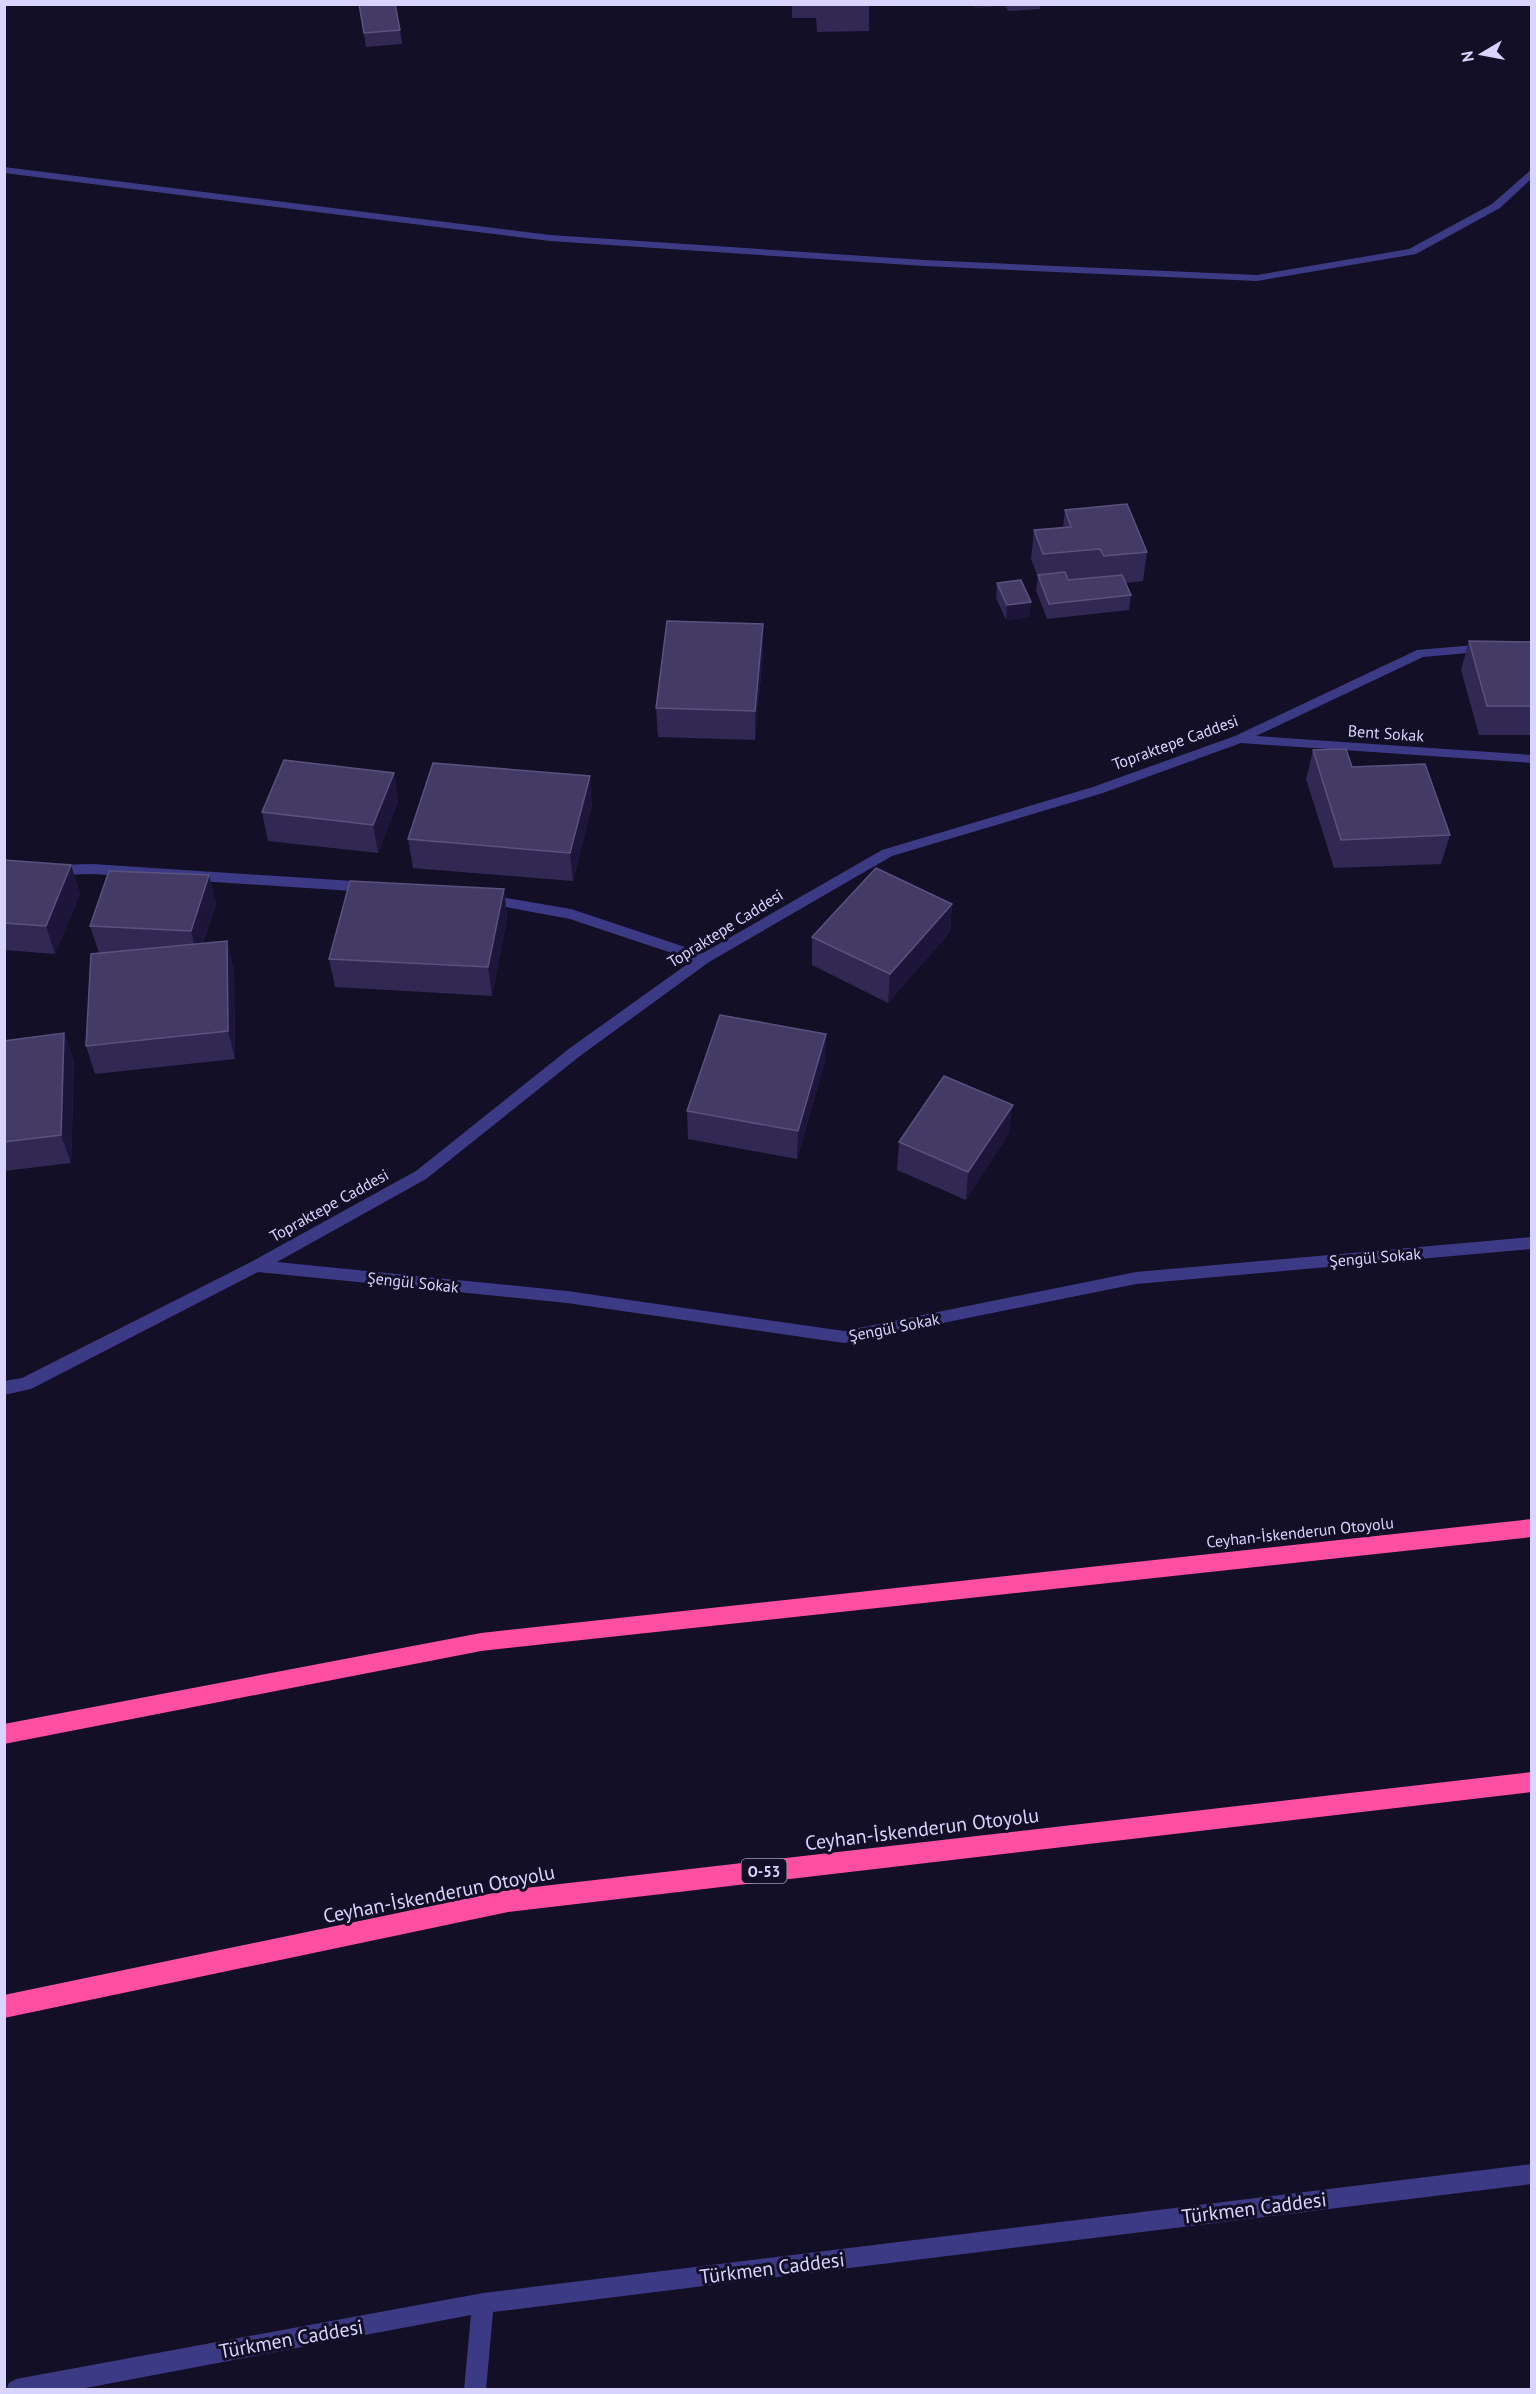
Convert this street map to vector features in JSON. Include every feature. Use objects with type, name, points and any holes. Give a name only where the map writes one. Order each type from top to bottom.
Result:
[{"type":"highway","name":"Ceyhan-İskenderun Otoyolu","points":[[4,1734],[481,1642],[1532,1528]]},
{"type":"highway","name":"Ceyhan-İskenderun Otoyolu","points":[[4,2007],[508,1901],[1532,1782]]},
{"type":"street","points":[[4,170],[86,183],[550,238],[924,263],[1257,278],[1412,252],[1496,206],[1532,172]]},
{"type":"street","name":"Topraktepe Caddesi","points":[[4,1388],[25,1384],[256,1266],[421,1175],[575,1052],[704,959],[887,853],[1098,790],[1239,739],[1421,653],[1498,647]]},
{"type":"street","name":"Bent Sokak","points":[[1239,739],[1532,759]]},
{"type":"street","points":[[38,870],[93,869],[378,888]]},
{"type":"street","points":[[471,897],[506,901],[571,914],[704,959]]},
{"type":"street","name":"Şengül Sokak","points":[[256,1266],[567,1297],[844,1337],[1136,1278],[1532,1243]]},
{"type":"street","name":"Türkmen Caddesi","points":[[16,2390],[483,2303],[1532,2174]]},
{"type":"street","points":[[475,2390],[483,2303]]},
{"type":"building","points":[[359,4],[395,4],[400,30],[364,33]]},
{"type":"building","points":[[1127,504],[1147,552],[1104,556],[1100,549],[1043,554],[1034,530],[1071,527],[1065,510]]},
{"type":"building","points":[[1065,572],[1068,580],[1122,575],[1131,595],[1049,604],[1038,575]]},
{"type":"building","points":[[1021,580],[1031,602],[1007,605],[997,583]]},
{"type":"building","points":[[667,621],[763,624],[755,711],[656,708]]},
{"type":"building","points":[[1469,641],[1532,642],[1532,706],[1487,706]]},
{"type":"building","points":[[1346,749],[1352,767],[1425,764],[1450,835],[1341,840],[1313,750]]},
{"type":"building","points":[[284,760],[394,773],[373,825],[262,812]]},
{"type":"building","points":[[433,763],[590,776],[570,853],[408,839]]},
{"type":"building","points":[[4,860],[71,865],[46,926],[4,923]]},
{"type":"building","points":[[876,868],[952,904],[890,974],[812,937]]},
{"type":"building","points":[[109,871],[209,875],[191,931],[90,926]]},
{"type":"building","points":[[350,881],[504,889],[488,967],[329,959]]},
{"type":"building","points":[[227,941],[228,1031],[86,1046],[91,954]]},
{"type":"building","points":[[720,1015],[826,1034],[798,1131],[687,1111]]},
{"type":"building","points":[[64,1033],[61,1135],[4,1142],[4,1041]]},
{"type":"building","points":[[944,1076],[1013,1105],[968,1172],[899,1142]]}]
